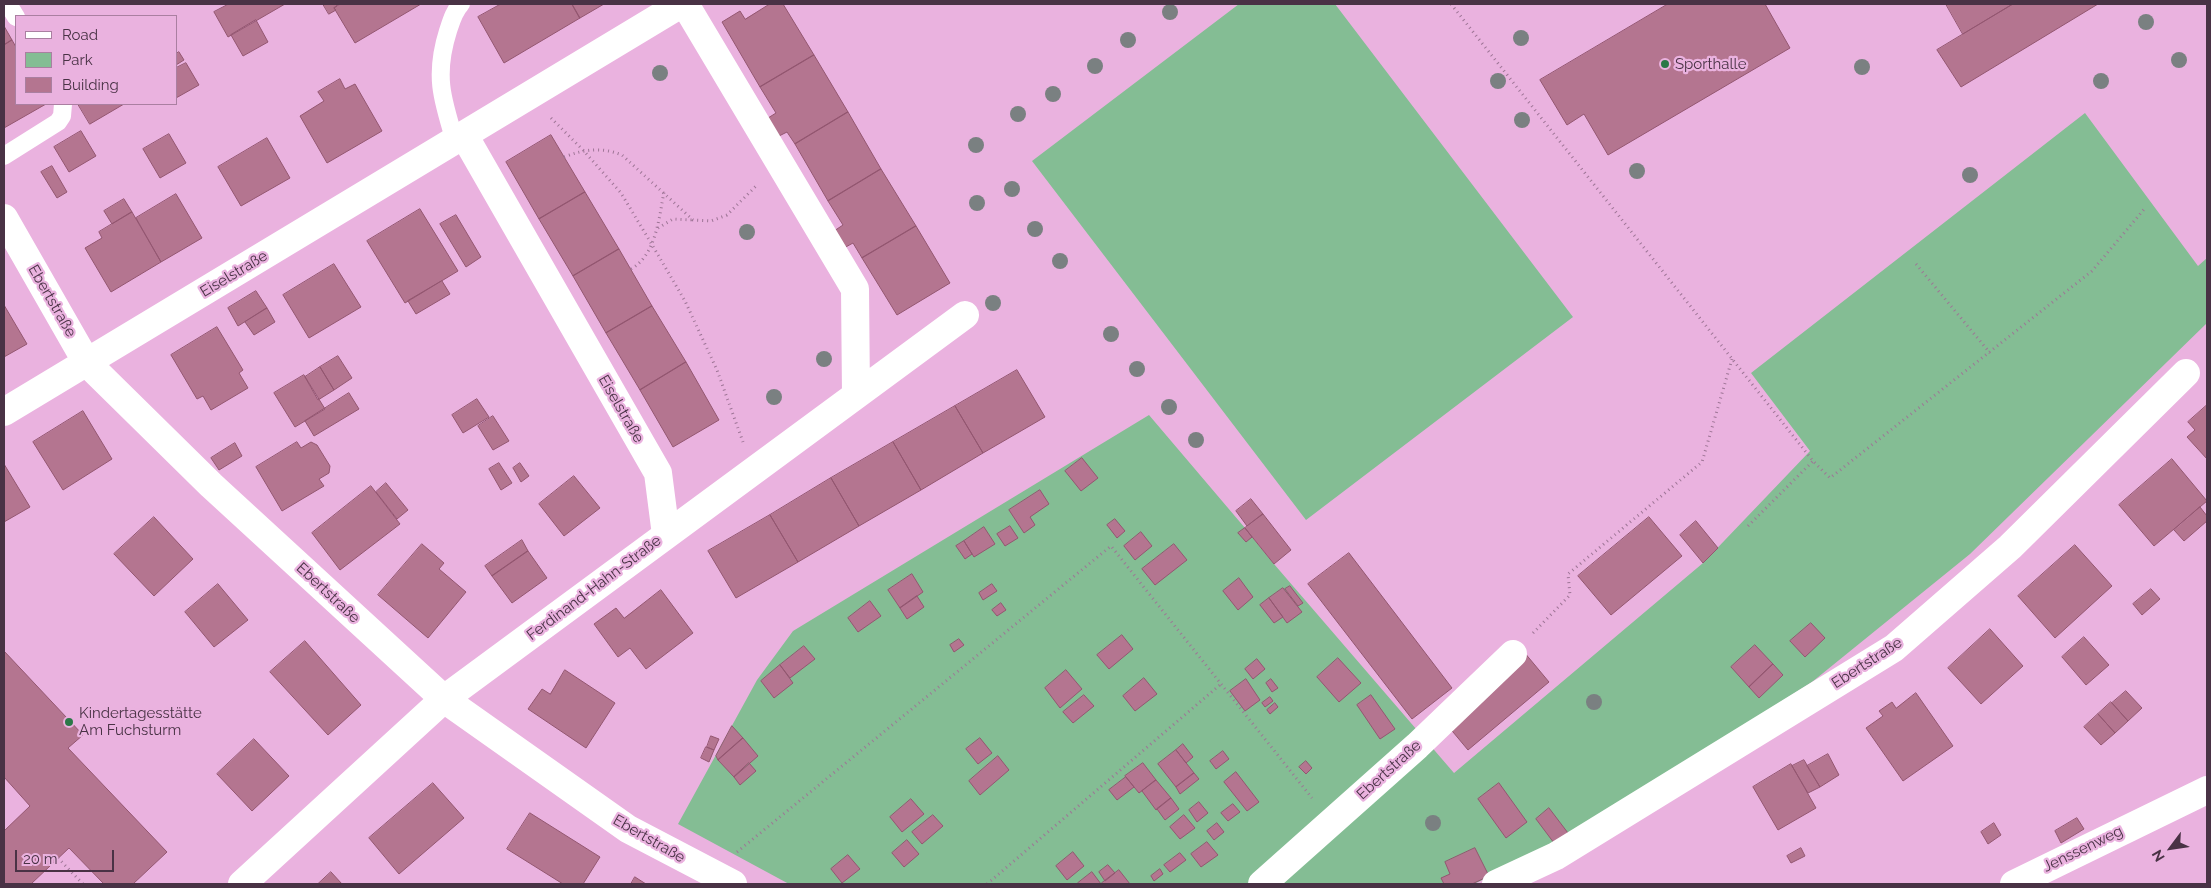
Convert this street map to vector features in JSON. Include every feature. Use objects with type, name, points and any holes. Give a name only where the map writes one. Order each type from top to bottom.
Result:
[{"type":"street","name":"Eiselstraße","points":[[4,412],[681,4]]},
{"type":"street","points":[[685,4],[855,289],[856,395]]},
{"type":"street","name":"Eiselstraße","points":[[459,138],[658,472],[666,535]]},
{"type":"street","name":"Ebertstraße","points":[[4,218],[87,363],[211,485],[444,699],[628,829],[733,884]]},
{"type":"street","name":"Ferdinand-Hahn-Straße","points":[[242,884],[444,699],[966,316]]},
{"type":"street","name":"Ebertstraße","points":[[1496,884],[1556,856],[1894,648],[2010,546],[2186,374]]},
{"type":"street","name":"Ebertstraße","points":[[1262,884],[1417,746],[1513,654]]},
{"type":"street","name":"Jenssenweg","points":[[2014,884],[2207,790]]},
{"type":"lane","points":[[8,4],[15,15]]},
{"type":"lane","points":[[459,138],[442,100],[440,62],[450,25],[457,8],[461,4]]},
{"type":"lane","points":[[4,156],[58,122],[64,105]]},
{"type":"path","points":[[1451,4],[1813,461],[1830,478],[2092,271],[2146,206]]},
{"type":"path","points":[[529,96],[583,150],[620,194],[651,243],[685,301],[717,370],[753,471]]},
{"type":"path","points":[[564,157],[583,150],[608,149],[622,155],[693,220]]},
{"type":"path","points":[[657,228],[673,219],[711,221],[727,215],[752,192],[759,182],[773,151]]},
{"type":"path","points":[[631,269],[641,264],[651,243],[657,228],[664,192]]},
{"type":"path","points":[[1916,264],[1990,353]]},
{"type":"path","points":[[1513,654],[1570,595],[1568,574],[1702,462],[1732,358]]},
{"type":"path","points":[[1748,526],[1813,461]]},
{"type":"path","points":[[707,872],[734,854],[1111,546],[1332,822]]},
{"type":"path","points":[[987,884],[1221,684]]},
{"type":"path","points":[[58,858],[83,884]]},
{"type":"green space","points":[[1239,4],[1335,4],[1573,317],[1306,520],[1032,161]]},
{"type":"green space","points":[[2085,113],[2198,266],[2207,258],[2207,323],[1970,554],[1812,682],[1553,846],[1474,884],[789,884],[678,824],[757,680],[793,631],[1149,415],[1454,773],[1703,563],[1810,451],[1751,373]]},
{"type":"building","points":[[229,4],[285,4],[228,37],[214,12]]},
{"type":"building","points":[[323,4],[336,4],[337,6],[334,8],[336,10],[329,14]]},
{"type":"building","points":[[341,4],[421,4],[355,43],[334,8]]},
{"type":"building","points":[[501,4],[572,4],[580,18],[504,63],[478,17]]},
{"type":"building","points":[[572,4],[604,4],[580,18]]},
{"type":"building","points":[[770,4],[783,4],[814,55],[760,87],[722,22],[740,11],[745,19]]},
{"type":"building","name":"Sporthalle","points":[[1668,4],[1765,4],[1790,48],[1608,155],[1584,114],[1567,125],[1540,80]]},
{"type":"building","points":[[1946,4],[2013,4],[1963,34]]},
{"type":"building","points":[[2013,4],[2098,4],[1961,87],[1937,50]]},
{"type":"building","points":[[256,20],[268,42],[243,56],[231,35]]},
{"type":"building","points":[[4,26],[12,40],[4,45]]},
{"type":"building","points":[[12,40],[15,45],[15,105],[44,105],[4,128],[4,45]]},
{"type":"building","points":[[178,53],[184,60],[178,64]]},
{"type":"building","points":[[814,55],[848,112],[795,144],[787,132],[779,136],[768,118],[776,113],[760,87]]},
{"type":"building","points":[[186,63],[199,85],[178,97],[178,67]]},
{"type":"building","points":[[340,79],[345,89],[355,84],[382,131],[327,163],[300,116],[324,101],[318,92]]},
{"type":"building","points":[[79,105],[122,105],[90,124]]},
{"type":"building","points":[[848,112],[881,169],[828,201],[795,144]]},
{"type":"building","points":[[81,131],[96,156],[69,172],[54,147]]},
{"type":"building","points":[[169,134],[186,163],[160,178],[143,149]]},
{"type":"building","points":[[551,135],[585,192],[539,219],[506,162]]},
{"type":"building","points":[[267,138],[290,178],[241,206],[218,167]]},
{"type":"building","points":[[52,166],[67,192],[57,198],[41,172]]},
{"type":"building","points":[[881,169],[916,226],[862,258],[853,243],[844,248],[834,231],[843,225],[828,201]]},
{"type":"building","points":[[585,192],[619,249],[573,276],[539,219]]},
{"type":"building","points":[[176,194],[202,238],[161,262],[136,218]]},
{"type":"building","points":[[124,199],[132,212],[112,224],[104,211]]},
{"type":"building","points":[[420,209],[458,271],[405,303],[367,241]]},
{"type":"building","points":[[132,212],[161,262],[111,292],[85,248],[102,238],[99,232]]},
{"type":"building","points":[[456,215],[481,257],[466,267],[440,224]]},
{"type":"building","points":[[916,226],[950,283],[897,315],[862,258]]},
{"type":"building","points":[[619,249],[652,306],[606,333],[573,276]]},
{"type":"building","points":[[334,264],[361,307],[309,338],[283,295]]},
{"type":"building","points":[[442,281],[450,294],[416,314],[408,301]]},
{"type":"building","points":[[256,291],[267,308],[238,326],[228,308]]},
{"type":"building","points":[[4,305],[27,344],[4,357]]},
{"type":"building","points":[[652,306],[686,362],[640,390],[606,333]]},
{"type":"building","points":[[267,308],[275,322],[254,335],[245,322]]},
{"type":"building","points":[[217,327],[243,370],[239,373],[248,388],[211,410],[203,396],[197,399],[171,355]]},
{"type":"building","points":[[338,356],[352,378],[334,390],[320,367]]},
{"type":"building","points":[[686,362],[719,420],[673,447],[640,390]]},
{"type":"building","points":[[320,367],[334,390],[318,400],[305,377]]},
{"type":"building","points":[[1017,370],[1045,417],[983,453],[955,406]]},
{"type":"building","points":[[304,375],[325,409],[295,427],[274,393]]},
{"type":"building","points":[[349,393],[359,409],[314,436],[305,421]]},
{"type":"building","points":[[477,399],[489,417],[463,433],[452,415]]},
{"type":"building","points":[[2207,405],[2207,459],[2187,437],[2195,430],[2188,422]]},
{"type":"building","points":[[955,406],[983,453],[921,490],[893,442]]},
{"type":"building","points":[[83,411],[112,459],[63,490],[33,442]]},
{"type":"building","points":[[493,416],[509,441],[493,450],[478,426]]},
{"type":"building","points":[[297,442],[301,448],[311,442],[317,445],[330,466],[329,473],[319,479],[324,486],[282,511],[256,467]]},
{"type":"building","points":[[893,442],[921,490],[859,526],[831,478]]},
{"type":"building","points":[[235,443],[242,456],[219,470],[211,458]]},
{"type":"building","points":[[1082,458],[1098,478],[1081,491],[1065,471]]},
{"type":"building","points":[[2172,459],[2207,501],[2154,546],[2119,505]]},
{"type":"building","points":[[499,463],[512,483],[501,490],[489,469]]},
{"type":"building","points":[[520,463],[529,476],[521,482],[513,468]]},
{"type":"building","points":[[4,464],[30,507],[4,522]]},
{"type":"building","points":[[574,476],[600,508],[564,536],[539,504]]},
{"type":"building","points":[[831,478],[859,526],[798,562],[770,515]]},
{"type":"building","points":[[386,483],[408,510],[397,519],[376,492]]},
{"type":"building","points":[[371,486],[400,524],[340,570],[312,533]]},
{"type":"building","points":[[1040,490],[1049,504],[1030,517],[1035,525],[1024,533],[1009,510]]},
{"type":"building","points":[[1251,499],[1263,514],[1247,526],[1236,511]]},
{"type":"building","points":[[2200,507],[2207,516],[2207,521],[2184,541],[2174,530]]},
{"type":"building","points":[[1263,514],[1291,550],[1274,564],[1245,528]]},
{"type":"building","points":[[770,515],[798,562],[736,598],[708,551]]},
{"type":"building","points":[[154,517],[193,559],[154,596],[114,554]]},
{"type":"building","points":[[1649,517],[1682,556],[1611,615],[1578,576]]},
{"type":"building","points":[[1115,519],[1125,531],[1117,538],[1107,525]]},
{"type":"building","points":[[1696,521],[1718,548],[1703,563],[1680,535]]},
{"type":"building","points":[[1010,526],[1018,538],[1005,546],[997,534]]},
{"type":"building","points":[[984,527],[995,544],[974,557],[964,541]]},
{"type":"building","points":[[1245,528],[1252,537],[1246,542],[1238,533]]},
{"type":"building","points":[[1141,532],[1152,546],[1135,560],[1124,546]]},
{"type":"building","points":[[522,540],[528,551],[492,576],[485,566]]},
{"type":"building","points":[[964,541],[972,554],[965,559],[956,546]]},
{"type":"building","points":[[422,544],[444,563],[439,569],[466,592],[428,638],[378,595]]},
{"type":"building","points":[[1174,544],[1187,560],[1155,585],[1142,569]]},
{"type":"building","points":[[2075,545],[2112,586],[2055,638],[2018,596]]},
{"type":"building","points":[[528,551],[547,578],[512,603],[492,576]]},
{"type":"building","points":[[1349,553],[1452,688],[1412,719],[1308,584]]},
{"type":"building","points":[[912,574],[923,592],[900,608],[888,590]]},
{"type":"building","points":[[1239,578],[1253,597],[1238,610],[1223,591]]},
{"type":"building","points":[[218,584],[248,620],[214,647],[185,612]]},
{"type":"building","points":[[992,584],[997,591],[983,600],[979,593]]},
{"type":"building","points":[[1290,586],[1303,603],[1298,606],[1285,589]]},
{"type":"building","points":[[1283,588],[1302,612],[1287,623],[1269,598]]},
{"type":"building","points":[[2151,589],[2160,599],[2142,615],[2133,604]]},
{"type":"building","points":[[661,590],[693,633],[646,669],[630,648],[618,657],[594,624],[616,608],[624,618]]},
{"type":"building","points":[[917,596],[924,607],[907,619],[900,608]]},
{"type":"building","points":[[1269,598],[1283,617],[1274,623],[1260,605]]},
{"type":"building","points":[[870,601],[881,616],[858,632],[848,618]]},
{"type":"building","points":[[1001,603],[1006,610],[997,616],[992,610]]},
{"type":"building","points":[[1811,623],[1825,638],[1805,657],[1790,641]]},
{"type":"building","points":[[1990,629],[2023,666],[1981,704],[1948,668]]},
{"type":"building","points":[[1122,635],[1133,649],[1109,669],[1097,655]]},
{"type":"building","points":[[2084,637],[2109,665],[2086,685],[2062,657]]},
{"type":"building","points":[[959,639],[964,645],[954,652],[950,645]]},
{"type":"building","points":[[305,641],[361,705],[328,735],[270,672]]},
{"type":"building","points":[[1755,645],[1773,664],[1749,687],[1731,667]]},
{"type":"building","points":[[804,646],[815,659],[790,678],[780,665]]},
{"type":"building","points":[[4,651],[83,735],[68,748],[167,852],[133,884],[104,884],[69,848],[31,884],[4,884],[4,831],[30,806],[4,777]]},
{"type":"building","points":[[1524,652],[1549,682],[1468,750],[1448,726]]},
{"type":"building","points":[[1338,658],[1361,683],[1339,702],[1317,677]]},
{"type":"building","points":[[1257,659],[1265,669],[1253,679],[1245,669]]},
{"type":"building","points":[[1773,664],[1783,675],[1759,698],[1749,687]]},
{"type":"building","points":[[780,665],[793,683],[774,698],[761,681]]},
{"type":"building","points":[[565,670],[615,703],[586,748],[528,709],[542,689],[550,694]]},
{"type":"building","points":[[1066,670],[1082,689],[1060,708],[1045,688]]},
{"type":"building","points":[[1144,678],[1157,694],[1135,711],[1123,696]]},
{"type":"building","points":[[1246,679],[1260,700],[1245,711],[1230,691]]},
{"type":"building","points":[[1271,679],[1278,688],[1272,692],[1266,683]]},
{"type":"building","points":[[2126,691],[2142,708],[2128,721],[2112,703]]},
{"type":"building","points":[[1916,693],[1953,746],[1903,781],[1866,728],[1883,716],[1879,711],[1892,702],[1896,708]]},
{"type":"building","points":[[1084,695],[1094,706],[1073,723],[1063,712]]},
{"type":"building","points":[[1371,695],[1395,729],[1380,739],[1357,705]]},
{"type":"building","points":[[1270,697],[1273,701],[1265,707],[1262,703]]},
{"type":"building","points":[[2111,702],[2128,721],[2115,733],[2098,714]]},
{"type":"building","points":[[1275,703],[1278,707],[1270,714],[1267,710]]},
{"type":"building","points":[[2098,714],[2115,733],[2101,745],[2084,727]]},
{"type":"building","points":[[732,726],[743,738],[718,760],[716,756]]},
{"type":"building","points":[[711,736],[719,739],[714,750],[707,747]]},
{"type":"building","points":[[743,738],[758,756],[734,777],[718,760]]},
{"type":"building","points":[[980,738],[992,753],[978,764],[966,749]]},
{"type":"building","points":[[254,739],[289,776],[252,811],[217,774]]},
{"type":"building","points":[[1183,744],[1193,757],[1186,763],[1176,750]]},
{"type":"building","points":[[706,747],[714,750],[709,762],[701,758]]},
{"type":"building","points":[[1176,750],[1194,773],[1176,787],[1158,764]]},
{"type":"building","points":[[1223,751],[1229,759],[1216,769],[1210,761]]},
{"type":"building","points":[[1828,754],[1839,775],[1820,787],[1807,766]]},
{"type":"building","points":[[998,756],[1009,770],[980,795],[969,781]]},
{"type":"building","points":[[1804,760],[1820,787],[1808,793],[1792,766]]},
{"type":"building","points":[[1306,761],[1312,768],[1306,774],[1299,767]]},
{"type":"building","points":[[749,763],[756,771],[740,785],[734,777]]},
{"type":"building","points":[[1143,763],[1156,780],[1139,793],[1125,776]]},
{"type":"building","points":[[1791,764],[1816,808],[1778,830],[1753,787]]},
{"type":"building","points":[[1236,772],[1259,802],[1247,811],[1224,782]]},
{"type":"building","points":[[1194,773],[1199,779],[1180,794],[1176,787]]},
{"type":"building","points":[[1126,777],[1134,787],[1117,800],[1109,790]]},
{"type":"building","points":[[1156,780],[1171,798],[1156,810],[1142,791]]},
{"type":"building","points":[[433,783],[464,818],[399,874],[369,838]]},
{"type":"building","points":[[1499,783],[1527,822],[1506,838],[1478,799]]},
{"type":"building","points":[[1171,798],[1179,809],[1165,820],[1157,809]]},
{"type":"building","points":[[911,799],[924,814],[902,832],[890,817]]},
{"type":"building","points":[[1199,802],[1208,813],[1197,822],[1189,810]]},
{"type":"building","points":[[1233,804],[1240,812],[1228,821],[1221,813]]},
{"type":"building","points":[[1549,808],[1568,833],[1554,843],[1536,819]]},
{"type":"building","points":[[530,813],[600,857],[583,884],[563,884],[507,849]]},
{"type":"building","points":[[933,815],[943,826],[922,844],[912,832]]},
{"type":"building","points":[[1184,815],[1195,828],[1180,839],[1170,827]]},
{"type":"building","points":[[2077,818],[2084,829],[2061,843],[2055,831]]},
{"type":"building","points":[[1217,823],[1224,832],[1214,840],[1207,831]]},
{"type":"building","points":[[1994,823],[2001,835],[1988,844],[1981,832]]},
{"type":"building","points":[[907,840],[919,854],[904,867],[892,853]]},
{"type":"building","points":[[1207,842],[1218,855],[1201,867],[1191,854]]},
{"type":"building","points":[[1475,848],[1489,876],[1472,884],[1444,884],[1441,878],[1450,874],[1445,862]]},
{"type":"building","points":[[1801,848],[1805,856],[1791,863],[1787,856]]},
{"type":"building","points":[[1073,852],[1084,866],[1067,880],[1056,866]]},
{"type":"building","points":[[1180,853],[1186,860],[1170,872],[1164,865]]},
{"type":"building","points":[[848,855],[860,869],[842,883],[831,869]]},
{"type":"building","points":[[1108,865],[1115,873],[1105,881],[1099,872]]},
{"type":"building","points":[[1160,869],[1163,874],[1154,881],[1151,876]]},
{"type":"building","points":[[1119,870],[1130,884],[1102,883]]},
{"type":"building","points":[[331,872],[342,884],[318,884]]},
{"type":"building","points":[[1092,872],[1101,884],[1078,883]]},
{"type":"building","points":[[635,877],[646,884],[631,884]]},
{"type":"place","name":"Sporthalle","points":[[1665,64]]},
{"type":"place","name":"Kindertagesstätte Am Fuchsturm","points":[[69,722]]}]
